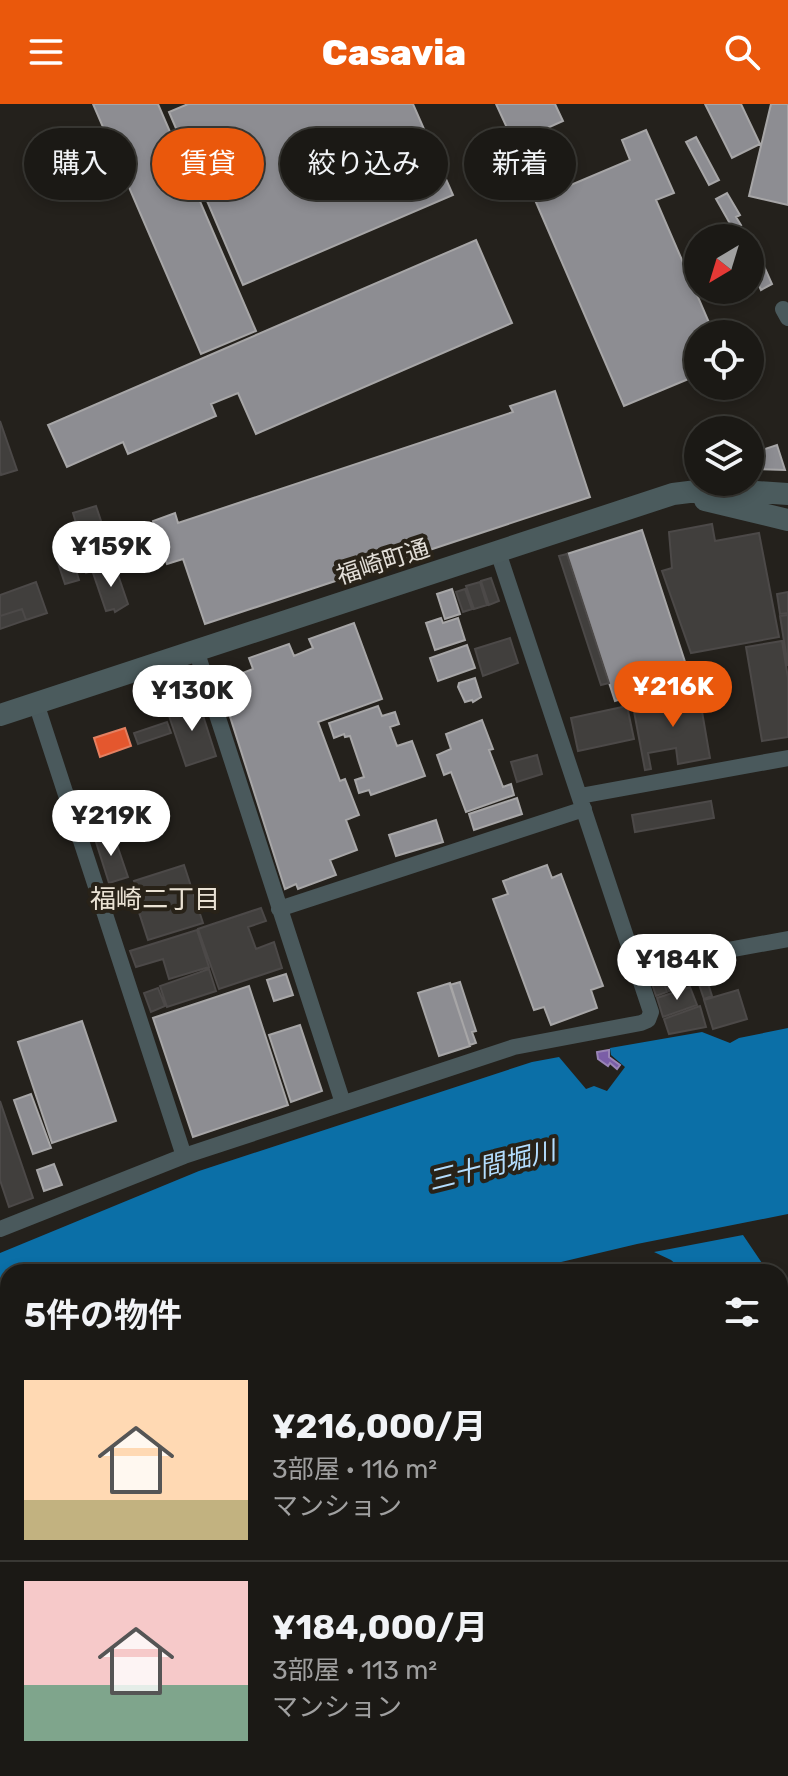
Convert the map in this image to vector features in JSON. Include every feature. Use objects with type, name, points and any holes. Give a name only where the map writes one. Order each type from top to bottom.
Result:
[{"type":"street","name":"福崎町通","points":[[0,715],[673,494],[713,489],[788,494]]},
{"type":"street","points":[[673,494],[734,505],[788,520]]},
{"type":"street","points":[[0,1229],[184,1156],[514,1047],[648,1020],[651,1012],[498,552]]},
{"type":"street","points":[[196,650],[343,1103]]},
{"type":"street","points":[[36,703],[184,1156]]},
{"type":"street","points":[[279,909],[582,802],[788,758]]},
{"type":"street","points":[[636,967],[788,939]]},
{"type":"water","name":"三十間堀川","points":[[788,1028],[788,1214],[553,1264],[0,1264],[0,1253],[199,1171],[532,1062],[559,1057],[586,1089],[594,1086],[607,1091],[625,1067],[611,1055],[610,1048],[702,1032],[730,1043],[739,1038]]},
{"type":"water","points":[[743,1235],[763,1264],[676,1264],[654,1252]]},
{"type":"building: 商業","points":[[125,728],[131,746],[100,757],[94,738]]},
{"type":"building: 業務","points":[[609,1050],[609,1057],[620,1065],[617,1069],[598,1059],[597,1052]]},
{"type":"building: 工業","points":[[93,104],[158,104],[168,128],[152,128],[152,200],[199,200],[256,331],[201,354],[134,200],[136,128],[103,128]]},
{"type":"building: 工業","points":[[188,104],[413,104],[424,128],[280,128],[280,200],[441,200],[243,285],[207,200],[264,200],[264,128],[176,128],[169,112]]},
{"type":"building: 工業","points":[[496,104],[555,104],[563,121],[547,128],[507,128]]},
{"type":"building: 工業","points":[[705,104],[741,104],[760,144],[732,158]]},
{"type":"building: 工業","points":[[771,104],[788,104],[788,205],[749,196]]},
{"type":"building: 工業","points":[[646,130],[674,193],[656,200],[684,265],[684,304],[701,304],[708,320],[684,320],[684,381],[624,406],[535,200],[576,200],[576,183],[630,160],[622,140]]},
{"type":"building: 工業","points":[[696,137],[719,180],[709,185],[686,142]]},
{"type":"building: 工業","points":[[727,193],[740,215],[736,217],[740,224],[730,224],[716,199]]},
{"type":"building: 工業","points":[[476,240],[512,323],[256,434],[238,393],[211,404],[216,416],[128,454],[123,442],[67,467],[48,425]]},
{"type":"building: 工業","points":[[764,266],[772,284],[764,288]]},
{"type":"building: 工業","points":[[555,391],[590,497],[205,624],[183,559],[167,564],[153,521],[175,513],[178,523],[513,412],[510,406]]},
{"type":"building: 工業","points":[[777,445],[785,470],[764,469],[764,449]]},
{"type":"building: 工業","points":[[642,530],[690,677],[615,701],[567,554]]},
{"type":"building: 工業","points":[[452,589],[460,614],[445,619],[437,594]]},
{"type":"building: 工業","points":[[441,618],[443,623],[458,618],[465,640],[435,650],[426,623]]},
{"type":"building: 工業","points":[[354,623],[382,699],[318,722],[340,781],[345,779],[359,815],[346,820],[357,850],[330,860],[336,875],[298,889],[296,884],[285,889],[219,682],[253,669],[249,658],[289,644],[294,656],[313,648],[309,639]]},
{"type":"building: 工業","points":[[467,645],[475,668],[438,681],[430,658]]},
{"type":"building: 工業","points":[[475,678],[481,697],[465,702],[459,683]]},
{"type":"building: 工業","points":[[378,706],[382,716],[395,712],[399,724],[390,727],[397,746],[412,741],[425,776],[371,795],[369,790],[359,793],[355,780],[364,777],[350,736],[345,737],[344,734],[334,738],[329,723]]},
{"type":"building: 工業","points":[[482,720],[503,787],[511,784],[514,795],[466,812],[451,772],[444,775],[437,755],[451,749],[446,734]]},
{"type":"building: 工業","points":[[517,798],[522,814],[474,830],[469,814]]},
{"type":"building: 工業","points":[[436,820],[443,842],[396,856],[389,835]]},
{"type":"building: 工業","points":[[547,865],[552,878],[561,874],[603,986],[591,990],[597,1008],[551,1025],[544,1007],[534,1010],[493,899],[508,894],[503,881]]},
{"type":"building: 工業","points":[[286,974],[293,995],[274,1001],[267,980]]},
{"type":"building: 工業","points":[[460,982],[476,1031],[472,1032],[476,1043],[470,1045],[450,985]]},
{"type":"building: 工業","points":[[450,983],[470,1046],[439,1056],[418,993]]},
{"type":"building: 工業","points":[[249,986],[288,1105],[193,1137],[153,1018]]},
{"type":"building: 工業","points":[[82,1021],[116,1121],[52,1143],[18,1042]]},
{"type":"building: 工業","points":[[300,1025],[322,1091],[291,1102],[269,1035]]},
{"type":"building: 工業","points":[[31,1094],[51,1148],[33,1154],[14,1100]]},
{"type":"building: 工業","points":[[54,1164],[62,1185],[44,1191],[37,1170]]},
{"type":"building: その他","points":[[0,421],[17,470],[1,475],[0,471]]},
{"type":"building: その他","points":[[96,506],[115,563],[86,573],[70,525],[76,523],[73,513]]},
{"type":"building: その他","points":[[712,524],[715,541],[759,533],[779,637],[691,653],[662,571],[672,568],[669,532]]},
{"type":"building: その他","points":[[68,543],[79,580],[65,584],[53,548]]},
{"type":"building: その他","points":[[567,554],[609,683],[601,685],[559,556]]},
{"type":"building: その他","points":[[115,566],[128,604],[115,612],[114,609],[106,611],[93,573]]},
{"type":"building: その他","points":[[491,578],[499,601],[489,605],[481,581]]},
{"type":"building: その他","points":[[36,582],[47,613],[26,620],[22,609],[0,616],[0,595]]},
{"type":"building: その他","points":[[480,582],[487,605],[474,609],[466,586]]},
{"type":"building: その他","points":[[465,589],[472,609],[463,612],[456,592]]},
{"type":"building: その他","points":[[788,592],[788,613],[780,614],[777,594]]},
{"type":"building: その他","points":[[22,609],[26,620],[0,629],[0,616]]},
{"type":"building: その他","points":[[788,615],[788,666],[780,616]]},
{"type":"building: その他","points":[[510,638],[518,663],[483,676],[475,649]]},
{"type":"building: その他","points":[[782,641],[788,678],[788,737],[762,741],[746,647]]},
{"type":"building: その他","points":[[699,694],[710,758],[678,764],[676,748],[648,753],[651,769],[645,770],[633,706]]},
{"type":"building: その他","points":[[198,700],[216,756],[186,766],[167,710]]},
{"type":"building: その他","points":[[627,706],[634,739],[578,751],[571,718]]},
{"type":"building: その他","points":[[167,722],[171,733],[138,744],[134,733]]},
{"type":"building: その他","points":[[537,755],[542,774],[517,782],[511,762]]},
{"type":"building: その他","points":[[711,801],[714,818],[635,832],[632,815]]},
{"type":"building: その他","points":[[113,833],[128,877],[109,883],[95,839]]},
{"type":"building: その他","points":[[184,865],[203,923],[148,940],[133,894],[138,893],[134,881]]},
{"type":"building: その他","points":[[261,908],[266,921],[248,927],[256,949],[274,942],[282,968],[219,989],[198,929]]},
{"type":"building: その他","points":[[197,930],[209,967],[169,979],[163,959],[136,967],[130,951]]},
{"type":"building: その他","points":[[684,965],[690,984],[682,987],[676,968]]},
{"type":"building: その他","points":[[674,967],[681,987],[669,991],[662,971]]},
{"type":"building: その他","points":[[659,968],[667,992],[656,996],[649,975]]},
{"type":"building: その他","points":[[703,968],[712,996],[704,999],[694,970]]},
{"type":"building: その他","points":[[209,969],[216,991],[167,1007],[160,986]]},
{"type":"building: その他","points":[[690,987],[697,1005],[663,1017],[657,998]]},
{"type":"building: その他","points":[[158,988],[165,1006],[151,1012],[144,993]]},
{"type":"building: その他","points":[[738,990],[747,1019],[713,1029],[704,1000]]},
{"type":"building: その他","points":[[700,1006],[706,1027],[669,1034],[664,1019]]},
{"type":"building: その他","points":[[0,1101],[33,1198],[9,1207],[0,1180]]},
{"type":"district","name":"福崎二丁目","points":[[155,899]]}]
